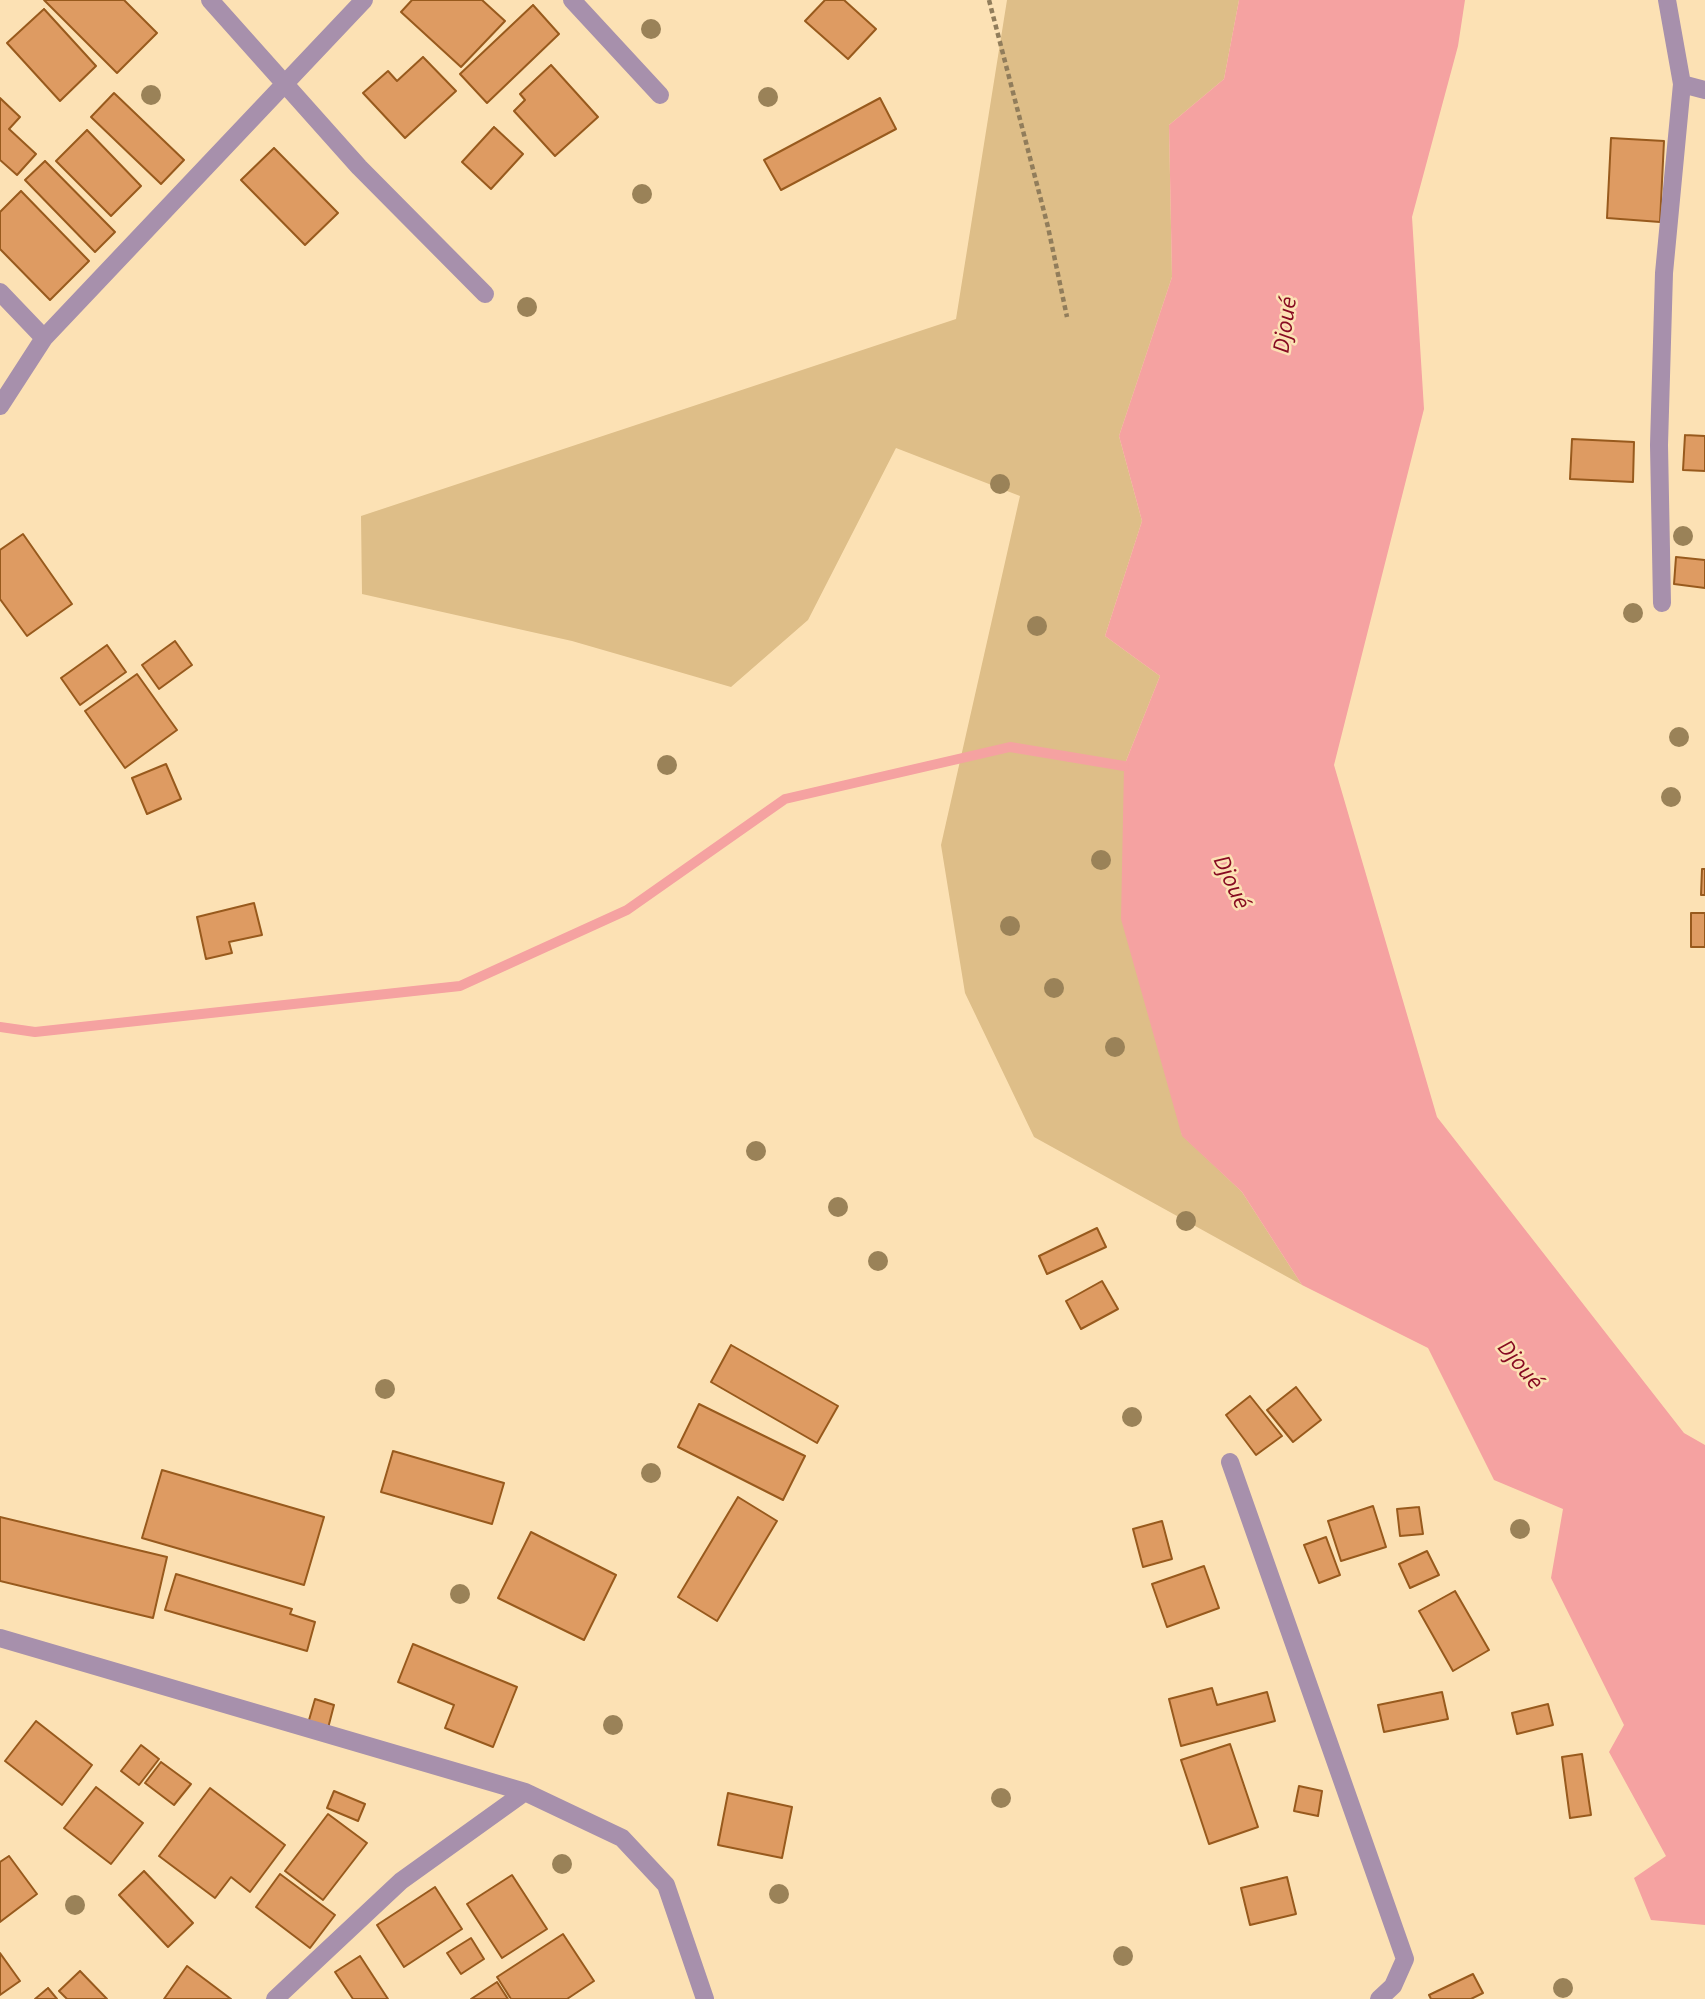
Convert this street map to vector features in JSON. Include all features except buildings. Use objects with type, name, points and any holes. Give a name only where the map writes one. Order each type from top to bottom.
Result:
[{"type":"street","points":[[210,0],[359,167],[485,294]]},
{"type":"street","points":[[0,406],[44,338],[364,0]]},
{"type":"street","points":[[572,0],[660,95]]},
{"type":"street","points":[[1662,603],[1659,445],[1664,273],[1682,84],[1667,0]]},
{"type":"street","points":[[1682,84],[1705,90]]},
{"type":"street","points":[[0,292],[44,338]]},
{"type":"street","points":[[1230,1462],[1405,1959],[1393,1986],[1378,1999]]},
{"type":"street","points":[[0,1638],[525,1792],[622,1838],[666,1885],[705,1999]]},
{"type":"street","points":[[275,1999],[401,1881],[525,1792]]},
{"type":"path","points":[[989,0],[1048,228],[1067,317]]},
{"type":"shaded area","points":[[1007,0],[1239,0],[1224,79],[1169,125],[1172,277],[1119,436],[1142,521],[1105,636],[1160,676],[1124,766],[1182,1135],[1242,1192],[1302,1285],[1034,1137],[965,993],[941,845],[1020,496],[896,448],[808,620],[731,687],[572,641],[362,594],[361,516],[956,319]]},
{"type":"water","name":"Djoué","points":[[1239,0],[1465,0],[1458,46],[1412,217],[1424,409],[1334,765],[1437,1117],[1684,1433],[1705,1445],[1705,1925],[1651,1920],[1634,1878],[1666,1856],[1609,1752],[1624,1725],[1551,1578],[1563,1509],[1494,1480],[1428,1348],[1302,1285],[1242,1192],[1182,1136],[1121,919],[1124,766],[1160,676],[1105,636],[1142,521],[1119,436],[1172,277],[1169,125],[1224,79]]},
{"type":"waterway","points":[[0,1027],[35,1032],[460,986],[627,910],[785,799],[1010,747],[1124,766]]}]
